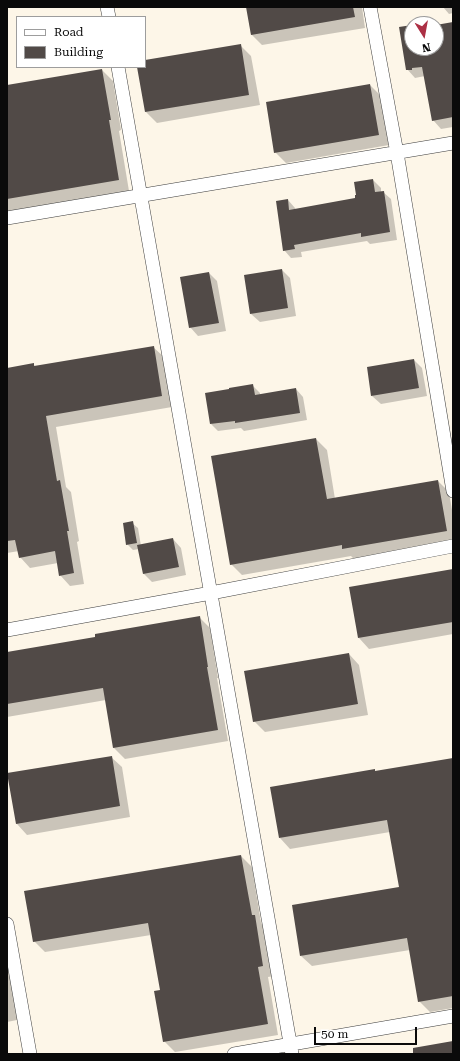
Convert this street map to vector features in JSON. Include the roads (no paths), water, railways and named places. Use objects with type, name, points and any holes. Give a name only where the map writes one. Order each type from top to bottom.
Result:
[{"type":"street","points":[[370,7],[397,153],[453,491]]},
{"type":"street","points":[[118,68],[291,1049]]},
{"type":"street","points":[[7,218],[453,143]]},
{"type":"street","points":[[7,630],[211,593],[453,546]]},
{"type":"street","points":[[7,924],[30,1054]]},
{"type":"street","points":[[234,1054],[291,1049],[453,1016]]}]
